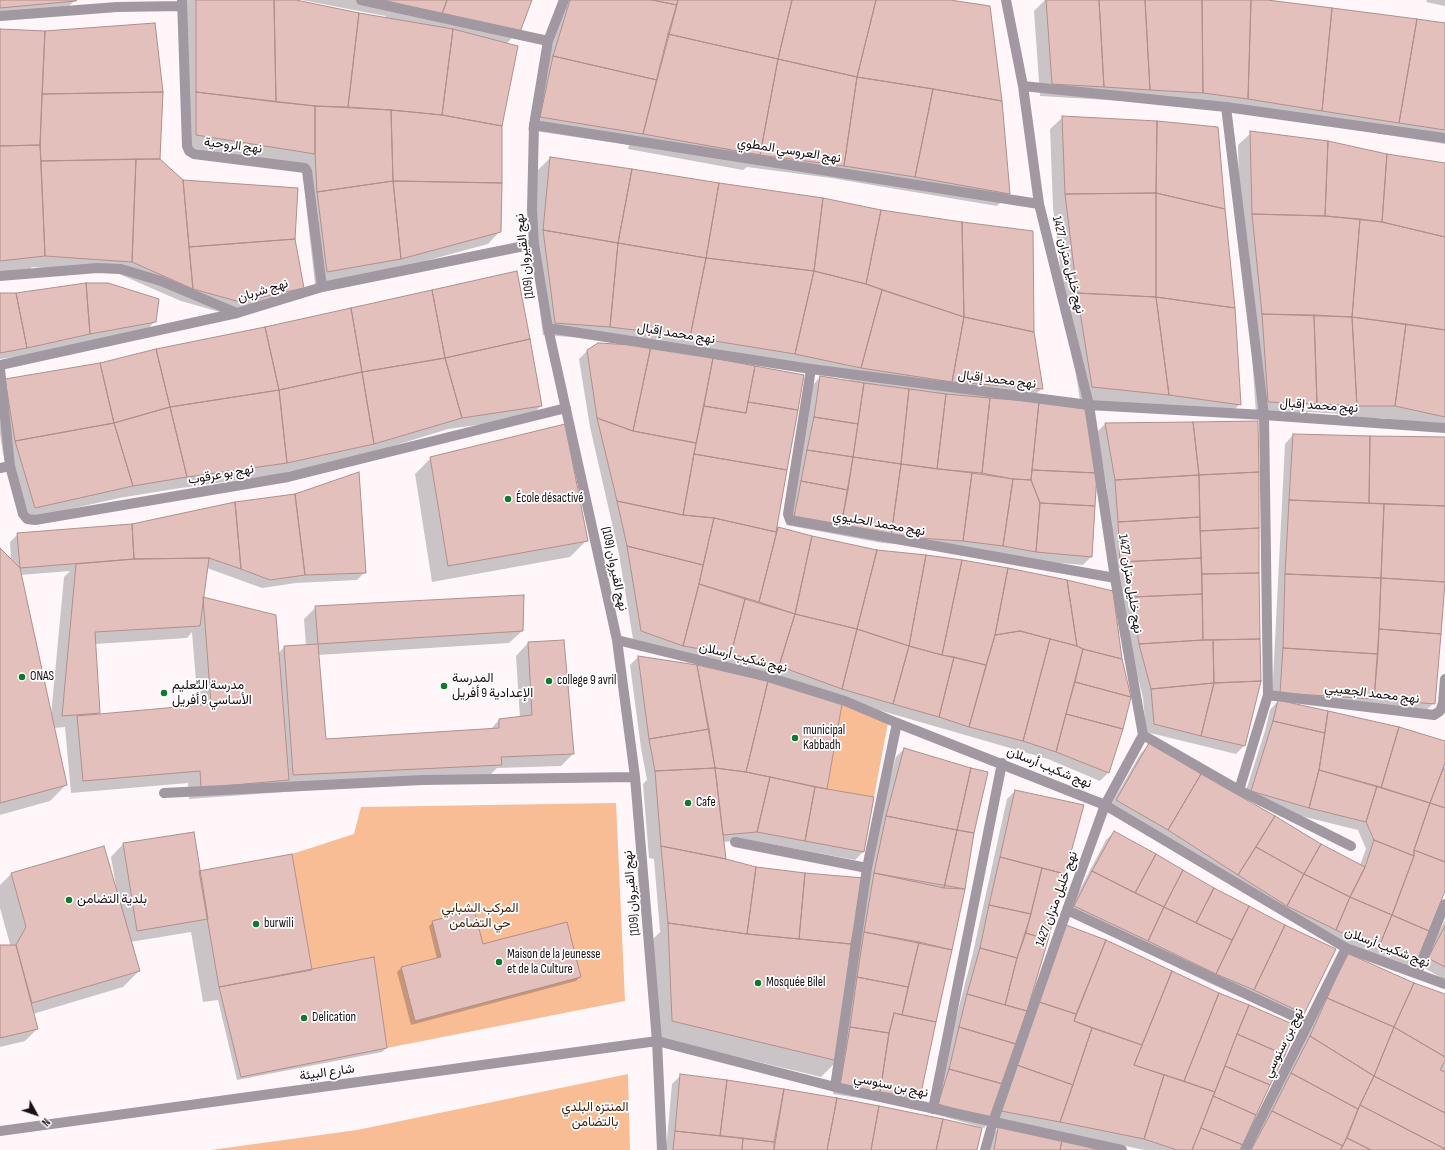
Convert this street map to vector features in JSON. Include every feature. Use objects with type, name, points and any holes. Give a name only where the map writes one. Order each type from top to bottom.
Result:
[{"type":"street","points":[[362,0],[548,41]]},
{"type":"street","name":"نهج القيروان (109)","points":[[564,0],[548,41],[534,125],[532,210],[534,244],[548,328],[617,640],[635,777],[657,1041],[662,1150]]},
{"type":"street","name":"نهج خليل متران 1427","points":[[985,1150],[993,1122],[1105,805],[1143,735],[1115,578],[1089,405],[1039,204],[1023,86],[1006,0]]},
{"type":"street","points":[[0,16],[118,4],[182,3]]},
{"type":"street","name":"نهج الروحية","points":[[182,3],[187,146],[189,151],[194,154],[305,168],[307,171],[322,287]]},
{"type":"street","points":[[1023,86],[1226,107],[1445,138]]},
{"type":"street","points":[[1226,107],[1264,414],[1268,695],[1239,790]]},
{"type":"street","name":"نهج العروسي المطوي","points":[[534,125],[1039,204]]},
{"type":"street","name":"نهج شربان","points":[[0,365],[237,313],[322,287],[534,244]]},
{"type":"street","points":[[0,276],[97,268],[121,269],[161,281],[237,313]]},
{"type":"street","name":"نهج محمد إقبال","points":[[548,328],[811,368],[1089,405],[1264,414],[1445,428]]},
{"type":"street","name":"نهج محمد الحليوي","points":[[811,368],[788,514],[790,520],[1115,578]]},
{"type":"street","name":"نهج بو عرقوب","points":[[0,369],[5,467],[23,514],[27,519],[35,520],[288,477],[566,408]]},
{"type":"street","name":"نهج شكيب أرسلان","points":[[617,640],[768,677],[845,701],[1105,805],[1346,948],[1445,984]]},
{"type":"street","name":"نهج محمد الجعيبي","points":[[1268,695],[1434,715],[1440,711],[1443,703],[1445,679]]},
{"type":"street","points":[[835,1087],[867,868],[897,723]]},
{"type":"street","points":[[1143,735],[1239,790],[1351,846]]},
{"type":"street","points":[[933,1109],[1002,763]]},
{"type":"street","points":[[164,793],[422,780],[635,777]]},
{"type":"street","points":[[735,842],[867,868]]},
{"type":"street","points":[[1418,973],[1445,904]]},
{"type":"street","points":[[1067,910],[1308,1023]]},
{"type":"street","name":"نهج بن سنوسي","points":[[1245,1150],[1346,948]]},
{"type":"street","name":"نهج بن سنوسي","points":[[657,1041],[835,1087],[1122,1150]]},
{"type":"street","name":"شارع البيئة","points":[[0,1131],[657,1041]]},
{"type":"green space","points":[[842,704],[888,723],[874,797],[827,789]]},
{"type":"green space","name":"المركب الشبابي حي التضامن","points":[[616,803],[625,1001],[387,1048],[374,958],[312,970],[292,854],[354,834],[361,807]]},
{"type":"green space","name":"المنتزه البلدي بالتضامن","points":[[628,1074],[630,1150],[211,1150],[357,1130]]},
{"type":"building","points":[[0,0],[77,0],[0,8]]},
{"type":"building","points":[[196,0],[274,0],[276,102],[196,92]]},
{"type":"building","points":[[274,0],[296,0],[359,13],[348,107],[315,106],[276,102]]},
{"type":"building","points":[[379,0],[447,0],[442,14]]},
{"type":"building","points":[[447,0],[532,0],[520,32],[442,14]]},
{"type":"building","points":[[570,0],[652,0],[677,5],[657,80],[553,56]]},
{"type":"building","points":[[652,0],[678,0],[677,5]]},
{"type":"building","points":[[678,0],[792,0],[778,59],[668,34]]},
{"type":"building","points":[[792,0],[876,0],[857,77],[778,59]]},
{"type":"building","points":[[876,0],[950,0],[990,6],[1002,101],[857,77]]},
{"type":"building","points":[[1046,0],[1099,0],[1104,87],[1052,84]]},
{"type":"building","points":[[1099,0],[1145,0],[1150,90],[1104,87]]},
{"type":"building","points":[[1145,0],[1202,0],[1203,93],[1150,90]]},
{"type":"building","points":[[1202,0],[1251,0],[1248,99],[1203,93]]},
{"type":"building","points":[[1251,0],[1267,0],[1332,8],[1322,111],[1248,99]]},
{"type":"building","points":[[1332,8],[1417,19],[1399,123],[1322,111]]},
{"type":"building","points":[[359,13],[453,29],[442,115],[348,107]]},
{"type":"building","points":[[1417,19],[1445,23],[1445,130],[1399,123]]},
{"type":"building","points":[[155,23],[163,92],[42,94],[45,31]]},
{"type":"building","points":[[0,29],[45,31],[40,145],[0,146]]},
{"type":"building","points":[[453,29],[518,46],[502,126],[442,115]]},
{"type":"building","points":[[668,34],[778,59],[760,155],[643,134]]},
{"type":"building","points":[[553,56],[657,80],[643,134],[540,117]]},
{"type":"building","points":[[778,59],[857,77],[844,166],[760,155]]},
{"type":"building","points":[[857,77],[933,89],[915,177],[844,166]]},
{"type":"building","points":[[933,89],[1002,101],[1010,194],[915,177]]},
{"type":"building","points":[[163,92],[160,159],[41,161],[40,145],[42,94]]},
{"type":"building","points":[[196,92],[315,106],[315,154],[196,135]]},
{"type":"building","points":[[315,106],[391,110],[393,181],[317,192]]},
{"type":"building","points":[[391,110],[442,115],[502,126],[502,183],[393,181]]},
{"type":"building","points":[[1062,116],[1157,121],[1156,193],[1065,194]]},
{"type":"building","points":[[1157,121],[1218,127],[1225,209],[1156,193]]},
{"type":"building","points":[[1250,131],[1328,141],[1325,216],[1252,214]]},
{"type":"building","points":[[1328,141],[1387,154],[1382,222],[1325,216]]},
{"type":"building","points":[[40,145],[45,256],[0,261],[0,146]]},
{"type":"building","points":[[1387,154],[1445,163],[1445,237],[1382,222]]},
{"type":"building","points":[[550,157],[632,169],[618,243],[543,230]]},
{"type":"building","points":[[136,159],[132,262],[45,256],[41,161]]},
{"type":"building","points":[[136,159],[160,159],[183,180],[193,289],[132,262]]},
{"type":"building","points":[[632,169],[719,183],[706,258],[618,243]]},
{"type":"building","points":[[183,180],[298,188],[295,239],[189,247]]},
{"type":"building","points":[[393,181],[401,259],[327,272],[317,192]]},
{"type":"building","points":[[393,181],[502,183],[501,232],[401,259]]},
{"type":"building","points":[[719,183],[823,198],[814,271],[706,258]]},
{"type":"building","points":[[1156,193],[1156,297],[1077,293],[1065,194]]},
{"type":"building","points":[[1156,193],[1225,209],[1235,308],[1156,297]]},
{"type":"building","points":[[823,198],[881,210],[866,284],[814,271]]},
{"type":"building","points":[[881,210],[962,222],[964,317],[866,284]]},
{"type":"building","points":[[1252,214],[1325,216],[1360,219],[1352,317],[1262,314]]},
{"type":"building","points":[[1360,219],[1382,222],[1445,237],[1445,330],[1352,317]]},
{"type":"building","points":[[962,222],[1033,231],[1034,332],[964,317]]},
{"type":"building","points":[[543,230],[618,243],[610,327],[555,323]]},
{"type":"building","points":[[295,239],[304,288],[240,302],[193,289],[189,247]]},
{"type":"building","points":[[618,243],[706,258],[690,337],[610,327]]},
{"type":"building","points":[[706,258],[814,271],[795,354],[690,337]]},
{"type":"building","points":[[517,271],[530,339],[445,358],[432,290]]},
{"type":"building","points":[[814,271],[866,284],[882,290],[861,368],[795,354]]},
{"type":"building","points":[[86,283],[90,334],[27,348],[16,293]]},
{"type":"building","points":[[86,283],[108,283],[159,299],[156,322],[90,334]]},
{"type":"building","points":[[432,290],[445,358],[362,372],[351,308]]},
{"type":"building","points":[[882,290],[964,317],[952,382],[861,368]]},
{"type":"building","points":[[0,293],[16,293],[27,348],[0,353]]},
{"type":"building","points":[[1077,293],[1156,297],[1169,395],[1092,387]]},
{"type":"building","points":[[1156,297],[1235,308],[1241,405],[1169,395]]},
{"type":"building","points":[[351,308],[362,372],[279,390],[265,327]]},
{"type":"building","points":[[1262,314],[1314,315],[1317,404],[1268,402]]},
{"type":"building","points":[[1314,315],[1352,317],[1357,406],[1317,404]]},
{"type":"building","points":[[964,317],[1034,332],[1043,389],[952,382]]},
{"type":"building","points":[[1352,317],[1406,324],[1395,406],[1357,406]]},
{"type":"building","points":[[1406,324],[1445,330],[1445,417],[1395,406]]},
{"type":"building","points":[[265,327],[279,390],[170,407],[156,349]]},
{"type":"building","points":[[530,339],[542,406],[462,418],[445,358]]},
{"type":"building","points":[[598,343],[651,346],[633,431],[597,418],[587,350]]},
{"type":"building","points":[[651,346],[713,358],[696,443],[633,431]]},
{"type":"building","points":[[156,349],[170,407],[114,423],[100,363]]},
{"type":"building","points":[[445,358],[462,418],[374,444],[362,372]]},
{"type":"building","points":[[713,358],[755,366],[746,413],[704,406]]},
{"type":"building","points":[[100,363],[114,423],[15,441],[5,379]]},
{"type":"building","points":[[755,366],[804,375],[798,410],[748,402]]},
{"type":"building","points":[[362,372],[374,444],[287,463],[279,390]]},
{"type":"building","points":[[820,376],[864,383],[858,424],[814,417]]},
{"type":"building","points":[[864,383],[909,389],[901,464],[853,457]]},
{"type":"building","points":[[909,389],[946,394],[937,469],[901,464]]},
{"type":"building","points":[[279,390],[287,463],[187,477],[170,407]]},
{"type":"building","points":[[946,394],[990,398],[982,473],[937,469]]},
{"type":"building","points":[[990,398],[1039,402],[1031,480],[1013,479],[982,473]]},
{"type":"building","points":[[748,402],[798,410],[787,470],[694,454],[704,406],[746,413]]},
{"type":"building","points":[[1039,402],[1085,409],[1097,473],[1032,470]]},
{"type":"building","points":[[170,407],[187,477],[133,486],[114,423]]},
{"type":"building","points":[[814,417],[858,424],[853,457],[807,450]]},
{"type":"building","points":[[597,418],[633,431],[696,443],[683,515],[617,501]]},
{"type":"building","points":[[1258,421],[1259,472],[1199,475],[1193,422]]},
{"type":"building","points":[[1193,422],[1199,475],[1115,480],[1105,423]]},
{"type":"building","points":[[114,423],[133,486],[35,508],[15,441]]},
{"type":"building","name":"École désactivé","points":[[565,424],[588,541],[448,566],[430,457]]},
{"type":"building","points":[[1293,434],[1370,436],[1369,503],[1289,500]]},
{"type":"building","points":[[1370,436],[1445,437],[1445,506],[1369,503]]},
{"type":"building","points":[[807,450],[853,457],[848,490],[801,481]]},
{"type":"building","points":[[694,454],[787,470],[776,532],[714,518],[683,515]]},
{"type":"building","points":[[853,457],[901,464],[891,536],[841,526]]},
{"type":"building","points":[[901,464],[972,473],[963,541],[891,536]]},
{"type":"building","points":[[1032,470],[1097,473],[1095,506],[1040,503],[1031,480]]},
{"type":"building","points":[[359,472],[366,573],[305,575],[295,494]]},
{"type":"building","points":[[1259,472],[1259,528],[1200,531],[1199,475]]},
{"type":"building","points":[[972,473],[1013,479],[1003,546],[963,541]]},
{"type":"building","points":[[1199,475],[1200,517],[1118,522],[1115,480]]},
{"type":"building","points":[[1013,479],[1031,480],[1040,503],[1036,552],[1003,546]]},
{"type":"building","points":[[801,481],[848,490],[841,526],[794,517]]},
{"type":"building","points":[[295,494],[305,575],[270,580],[241,569],[235,502]]},
{"type":"building","points":[[1289,500],[1384,504],[1381,578],[1285,574]]},
{"type":"building","points":[[617,501],[683,515],[714,518],[703,565],[627,546]]},
{"type":"building","points":[[235,502],[241,569],[209,558],[134,559],[132,524]]},
{"type":"building","points":[[1040,503],[1095,506],[1092,557],[1036,552]]},
{"type":"building","points":[[1384,504],[1445,506],[1445,582],[1381,578]]},
{"type":"building","points":[[1200,517],[1201,558],[1120,562],[1118,522]]},
{"type":"building","points":[[714,518],[776,532],[778,527],[759,602],[699,584]]},
{"type":"building","points":[[132,524],[134,559],[20,568],[17,533]]},
{"type":"building","points":[[778,527],[812,536],[795,614],[759,602]]},
{"type":"building","points":[[1259,528],[1259,573],[1202,574],[1200,531]]},
{"type":"building","points":[[812,536],[877,550],[857,629],[795,614]]},
{"type":"building","points":[[627,546],[703,565],[683,646],[641,631]]},
{"type":"building","name":"ONAS","points":[[0,548],[20,568],[67,785],[0,803]]},
{"type":"building","points":[[877,550],[926,555],[909,646],[857,629]]},
{"type":"building","points":[[926,555],[962,560],[942,655],[909,646]]},
{"type":"building","points":[[209,558],[200,626],[95,632],[100,713],[62,716],[76,564],[134,559]]},
{"type":"building","points":[[1201,558],[1202,594],[1132,597],[1120,562]]},
{"type":"building","points":[[962,560],[1008,568],[995,635],[986,665],[942,655]]},
{"type":"building","points":[[1008,568],[1067,580],[1077,646],[1020,631],[995,635]]},
{"type":"building","points":[[1259,573],[1260,639],[1203,640],[1202,574]]},
{"type":"building","points":[[1285,574],[1381,578],[1378,654],[1283,648]]},
{"type":"building","points":[[1381,578],[1445,582],[1441,634],[1379,629]]},
{"type":"building","points":[[1067,580],[1113,591],[1122,659],[1083,649],[1077,646]]},
{"type":"building","points":[[699,584],[745,599],[731,654],[683,646]]},
{"type":"building","points":[[1202,594],[1203,640],[1139,644],[1132,597]]},
{"type":"building","points":[[524,595],[523,631],[318,644],[315,606]]},
{"type":"building","points":[[203,597],[276,615],[289,780],[201,788],[200,771],[83,781],[77,716],[211,704]]},
{"type":"building","points":[[745,599],[795,614],[779,666],[731,654]]},
{"type":"building","points":[[795,614],[857,629],[842,689],[779,666]]},
{"type":"building","points":[[857,629],[909,646],[893,704],[842,689]]},
{"type":"building","points":[[1379,629],[1441,634],[1435,704],[1374,699]]},
{"type":"building","points":[[1020,631],[1050,639],[1023,741],[969,727],[995,635]]},
{"type":"building","points":[[1050,639],[1083,649],[1056,752],[1023,741]]},
{"type":"building","points":[[1260,639],[1261,681],[1214,683],[1213,640]]},
{"type":"building","name":"college 9 avril","points":[[564,640],[574,754],[501,757],[502,765],[293,775],[284,646],[318,644],[326,739],[499,728],[499,719],[532,715],[528,642]]},
{"type":"building","points":[[1213,640],[1214,683],[1151,689],[1139,644]]},
{"type":"building","points":[[909,646],[954,657],[939,717],[893,704]]},
{"type":"building","points":[[1283,648],[1378,654],[1374,699],[1280,693]]},
{"type":"building","points":[[1083,649],[1122,659],[1131,697],[1075,682]]},
{"type":"building","points":[[638,656],[697,665],[709,729],[649,739]]},
{"type":"building","points":[[954,657],[986,665],[969,727],[939,717]]},
{"type":"building","points":[[697,665],[768,681],[746,772],[715,768]]},
{"type":"building","name":"municipal Kabbadh","points":[[768,681],[842,704],[827,789],[746,772]]},
{"type":"building","points":[[1261,681],[1245,746],[1201,736],[1214,683]]},
{"type":"building","points":[[1075,682],[1131,697],[1123,729],[1066,714]]},
{"type":"building","points":[[1214,683],[1201,736],[1154,724],[1151,689]]},
{"type":"building","points":[[1278,700],[1328,711],[1325,733],[1273,721]]},
{"type":"building","points":[[1328,711],[1399,727],[1381,788],[1319,770]]},
{"type":"building","points":[[1066,714],[1123,729],[1109,773],[1056,752]]},
{"type":"building","points":[[1273,721],[1325,733],[1319,770],[1309,808],[1251,791]]},
{"type":"building","points":[[1399,727],[1445,741],[1445,763],[1430,803],[1381,788]]},
{"type":"building","points":[[709,729],[715,768],[655,771],[649,739]]},
{"type":"building","points":[[1149,743],[1201,774],[1168,830],[1116,800]]},
{"type":"building","points":[[904,748],[971,768],[957,830],[886,816]]},
{"type":"building","points":[[715,768],[770,777],[757,832],[723,835]]},
{"type":"building","name":"Cafe","points":[[715,768],[726,859],[661,846],[655,771]]},
{"type":"building","points":[[971,768],[988,772],[974,833],[957,830]]},
{"type":"building","points":[[1443,769],[1445,770],[1445,808],[1430,803]]},
{"type":"building","points":[[1319,770],[1377,786],[1366,822],[1309,808]]},
{"type":"building","points":[[1201,774],[1275,816],[1238,875],[1168,830]]},
{"type":"building","points":[[770,777],[815,787],[805,841],[757,832]]},
{"type":"building","points":[[1377,786],[1430,803],[1414,850],[1414,856],[1374,840],[1366,822]]},
{"type":"building","points":[[815,787],[874,797],[864,852],[805,841]]},
{"type":"building","points":[[1015,790],[1084,805],[1065,874],[1000,857]]},
{"type":"building","points":[[1430,803],[1445,808],[1445,862],[1414,850]]},
{"type":"building","points":[[886,816],[957,830],[944,888],[874,873]]},
{"type":"building","points":[[1275,816],[1321,844],[1304,874],[1256,847]]},
{"type":"building","points":[[957,830],[974,833],[965,889],[944,888]]},
{"type":"building","points":[[1114,831],[1156,854],[1135,893],[1092,871]]},
{"type":"building","points":[[194,832],[208,919],[137,931],[123,843]]},
{"type":"building","points":[[1374,840],[1414,856],[1392,915],[1350,897],[1365,867]]},
{"type":"building","points":[[1321,844],[1365,867],[1350,897],[1304,874]]},
{"type":"building","name":"بلدية التضامن","points":[[104,846],[140,971],[32,1003],[16,945],[26,927],[11,873]]},
{"type":"building","points":[[661,846],[726,859],[756,867],[747,934],[668,923]]},
{"type":"building","points":[[1256,847],[1304,874],[1287,906],[1238,875]]},
{"type":"building","points":[[1414,850],[1445,862],[1445,891],[1429,931],[1392,915],[1414,856]]},
{"type":"building","name":"burwili","points":[[292,854],[312,970],[219,987],[199,871]]},
{"type":"building","points":[[1156,854],[1183,870],[1164,907],[1135,893]]},
{"type":"building","points":[[1000,857],[1042,868],[1031,914],[989,905]]},
{"type":"building","points":[[756,867],[805,873],[799,939],[747,934]]},
{"type":"building","points":[[1042,868],[1065,874],[1048,940],[1026,933]]},
{"type":"building","points":[[1183,870],[1214,888],[1196,923],[1164,907]]},
{"type":"building","points":[[1092,871],[1164,907],[1148,941],[1074,906]]},
{"type":"building","points":[[805,873],[864,878],[851,944],[799,939]]},
{"type":"building","points":[[874,873],[965,889],[952,950],[864,932]]},
{"type":"building","points":[[1304,874],[1350,897],[1336,930],[1287,906]]},
{"type":"building","points":[[1214,888],[1249,906],[1232,940],[1196,923]]},
{"type":"building","points":[[1350,897],[1392,915],[1378,949],[1336,930]]},
{"type":"building","points":[[989,905],[1031,914],[1017,958],[980,948]]},
{"type":"building","points":[[1249,906],[1285,925],[1254,990],[1216,974]]},
{"type":"building","points":[[1164,907],[1232,940],[1216,974],[1148,941]]},
{"type":"building","name":"Maison de la Jeunesse et de la Culture","points":[[474,910],[483,944],[567,922],[581,977],[415,1021],[401,967],[441,957],[432,921]]},
{"type":"building","points":[[1392,915],[1429,931],[1416,964],[1378,949]]},
{"type":"building","name":"Mosquée Bilel","points":[[668,923],[747,934],[851,944],[838,1061],[672,1021]]},
{"type":"building","points":[[1066,925],[1106,940],[1076,1014],[1039,1002]]},
{"type":"building","points":[[1285,925],[1336,949],[1304,1014],[1254,990]]},
{"type":"building","points":[[1445,926],[1445,967],[1428,958]]},
{"type":"building","points":[[864,932],[919,942],[908,987],[857,977]]},
{"type":"building","points":[[1026,933],[1048,940],[1027,1011],[1005,1005],[1017,958]]},
{"type":"building","points":[[1106,940],[1172,971],[1142,1045],[1074,1021]]},
{"type":"building","points":[[919,942],[952,950],[936,1022],[902,1015]]},
{"type":"building","points":[[0,945],[16,945],[38,1029],[0,1038]]},
{"type":"building","points":[[980,948],[1017,958],[1005,1005],[967,994]]},
{"type":"building","points":[[1347,953],[1414,983],[1394,1027],[1327,998]]},
{"type":"building","name":"Delication","points":[[374,957],[387,1048],[241,1077],[219,987]]},
{"type":"building","points":[[1172,971],[1219,993],[1184,1081],[1134,1065]]},
{"type":"building","points":[[857,977],[908,987],[902,1015],[894,1013],[889,1033],[850,1027]]},
{"type":"building","points":[[1414,983],[1445,994],[1445,1057],[1394,1027]]},
{"type":"building","points":[[1219,993],[1249,1005],[1215,1092],[1184,1081]]},
{"type":"building","points":[[967,994],[1027,1011],[1016,1044],[959,1027]]},
{"type":"building","points":[[1327,998],[1394,1027],[1374,1076],[1310,1036]]},
{"type":"building","points":[[1039,1002],[1076,1014],[1074,1021],[1092,1028],[1073,1085],[1017,1065]]},
{"type":"building","points":[[1249,1005],[1297,1026],[1285,1055],[1237,1034]]},
{"type":"building","points":[[894,1013],[936,1022],[920,1098],[880,1092],[889,1033]]},
{"type":"building","points":[[850,1027],[889,1033],[880,1092],[840,1086]]},
{"type":"building","points":[[959,1027],[1016,1044],[1003,1084],[949,1069]]},
{"type":"building","points":[[1394,1027],[1445,1057],[1445,1061],[1440,1070],[1445,1072],[1445,1113],[1374,1076]]},
{"type":"building","points":[[1092,1028],[1142,1045],[1134,1065],[1164,1075],[1144,1139],[1060,1122]]},
{"type":"building","points":[[1237,1034],[1285,1055],[1270,1085],[1225,1066]]},
{"type":"building","points":[[1310,1036],[1374,1076],[1358,1109],[1291,1073]]},
{"type":"building","points":[[1017,1065],[1073,1085],[1060,1122],[1001,1111]]},
{"type":"building","points":[[1225,1066],[1270,1085],[1256,1115],[1213,1096]]},
{"type":"building","points":[[949,1069],[1003,1084],[993,1120],[938,1104]]},
{"type":"building","points":[[1291,1073],[1358,1109],[1343,1146],[1272,1111]]},
{"type":"building","points":[[680,1074],[727,1080],[720,1136],[675,1131]]},
{"type":"building","points":[[1164,1075],[1215,1092],[1192,1150],[1177,1150],[1144,1139]]},
{"type":"building","points":[[1374,1076],[1445,1113],[1445,1149],[1360,1105]]},
{"type":"building","points":[[727,1080],[784,1089],[774,1142],[720,1136]]},
{"type":"building","points":[[784,1089],[837,1098],[827,1150],[774,1150]]},
{"type":"building","points":[[1213,1096],[1256,1115],[1243,1145],[1201,1128]]},
{"type":"building","points":[[837,1098],[879,1106],[871,1150],[827,1150]]},
{"type":"building","points":[[1360,1105],[1445,1150],[1371,1150],[1347,1138]]},
{"type":"building","points":[[879,1106],[943,1119],[936,1150],[871,1150]]},
{"type":"building","points":[[1272,1111],[1343,1146],[1340,1150],[1251,1150]]},
{"type":"building","points":[[943,1119],[982,1128],[977,1150],[936,1150]]},
{"type":"building","points":[[998,1127],[1062,1140],[1060,1150],[994,1150]]},
{"type":"building","points":[[1201,1128],[1243,1145],[1241,1150],[1192,1150]]},
{"type":"building","points":[[675,1131],[743,1138],[742,1150],[673,1150]]},
{"type":"building","points":[[743,1138],[774,1142],[774,1150],[742,1150]]},
{"type":"building","points":[[1347,1138],[1371,1150],[1340,1150]]},
{"type":"building","points":[[1062,1140],[1110,1150],[1060,1150]]},
{"type":"place","name":"École désactivé","points":[[508,499]]},
{"type":"place","name":"ONAS","points":[[22,677]]},
{"type":"place","name":"college 9 avril","points":[[549,681]]},
{"type":"place","name":"المدرسة الإعدادية 9 أفريل","points":[[444,686]]},
{"type":"place","name":"مدرسة التّعليم الأساسي 9 أفريل","points":[[164,693]]},
{"type":"place","name":"municipal Kabbadh","points":[[795,738]]},
{"type":"place","name":"Cafe","points":[[688,803]]},
{"type":"place","name":"بلدية التضامن","points":[[69,900]]},
{"type":"place","name":"burwili","points":[[256,924]]},
{"type":"place","name":"Maison de la Jeunesse et de la Culture","points":[[499,962]]},
{"type":"place","name":"Mosquée Bilel","points":[[758,983]]},
{"type":"place","name":"Delication","points":[[304,1018]]}]
